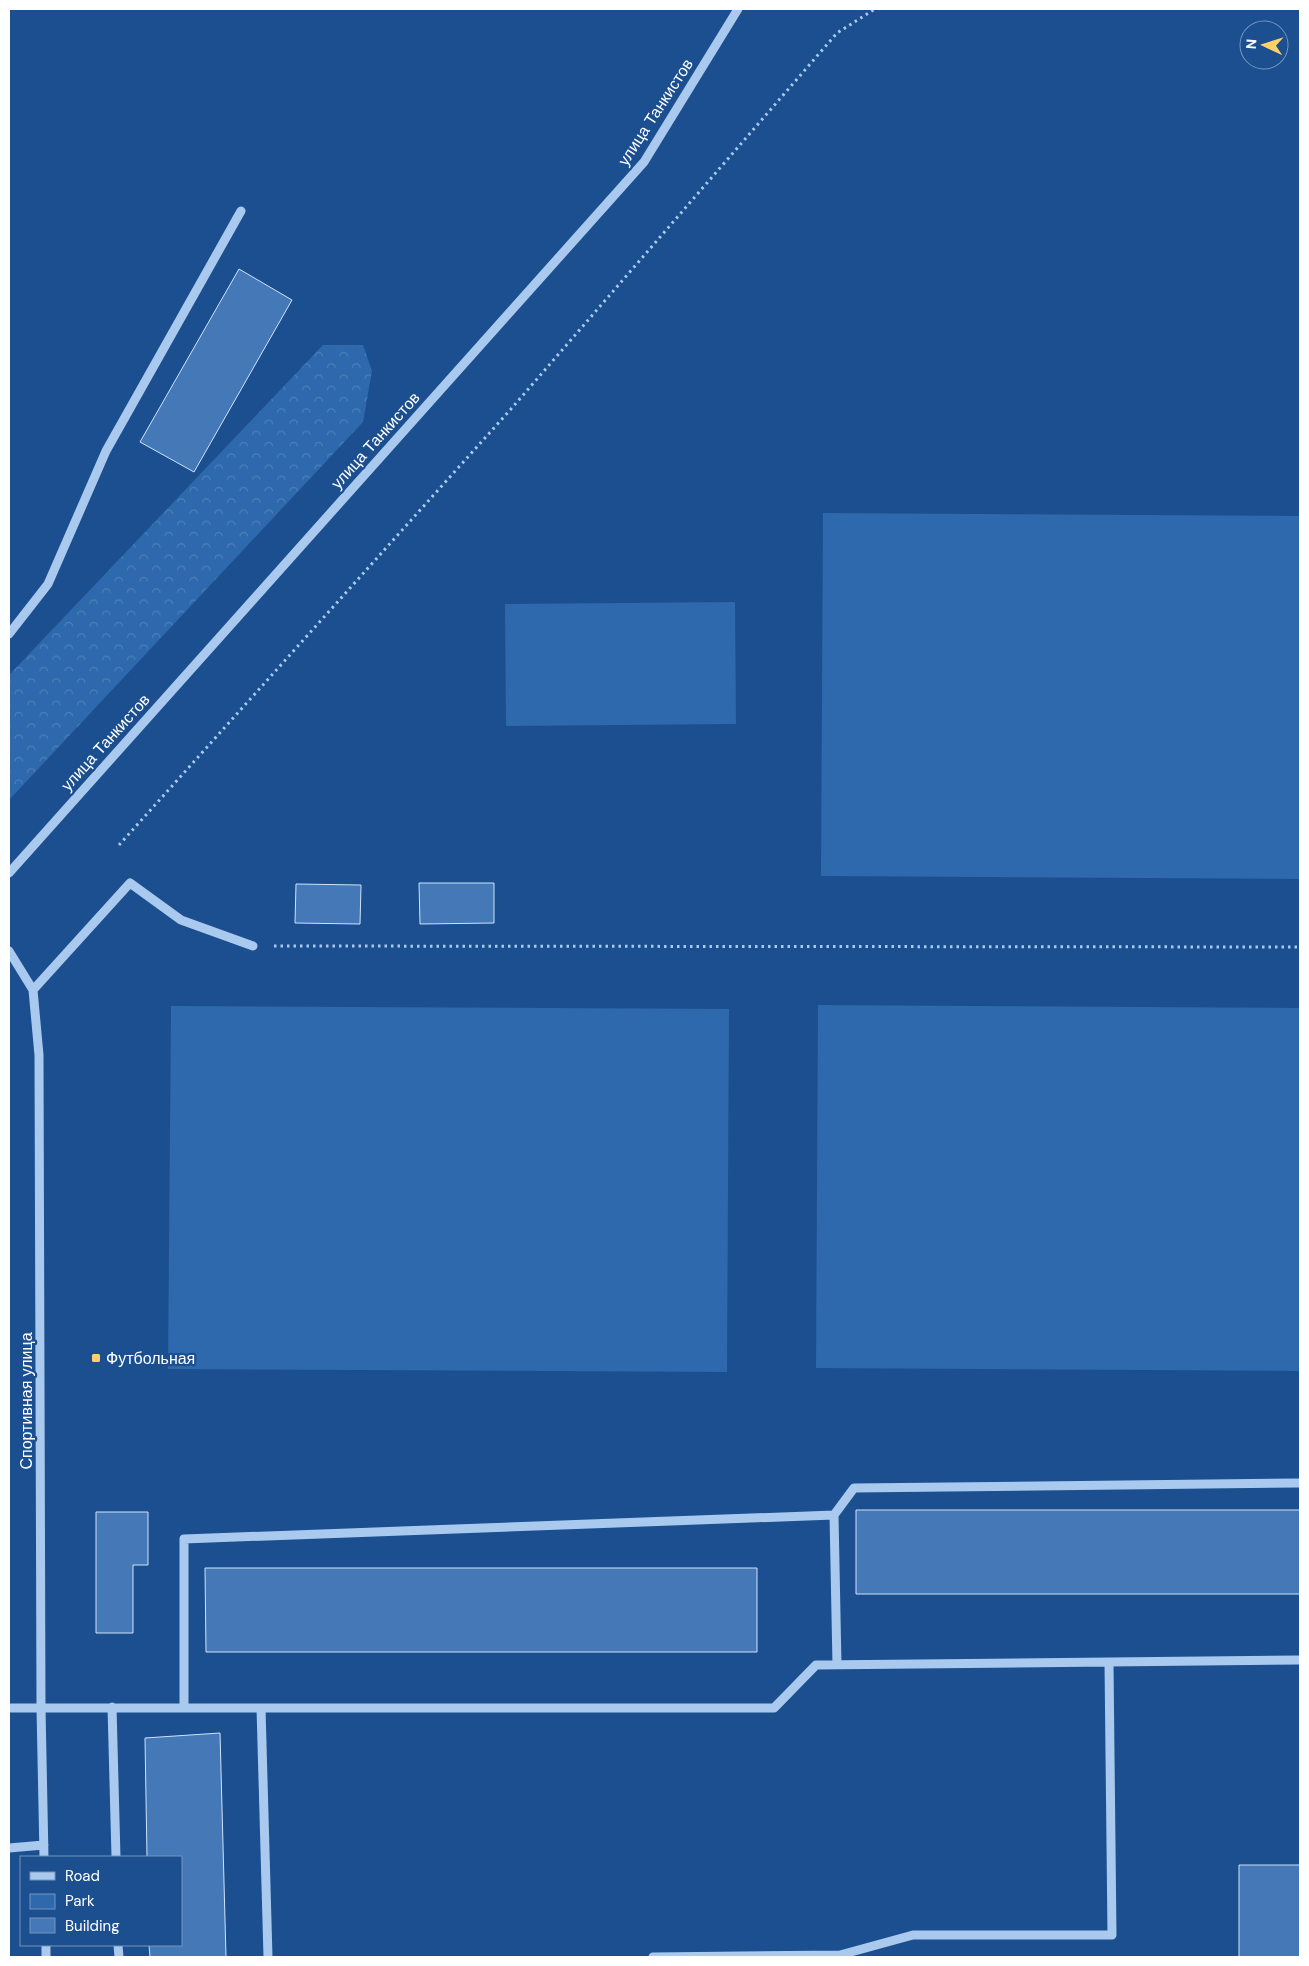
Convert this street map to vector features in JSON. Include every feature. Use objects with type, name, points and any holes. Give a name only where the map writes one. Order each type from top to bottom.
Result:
[{"type":"street","name":"улица Танкистов","points":[[9,872],[644,162],[738,9]]},
{"type":"street","points":[[9,634],[48,584],[106,451],[241,211]]},
{"type":"street","points":[[33,990],[130,883],[181,920],[253,946]]},
{"type":"street","name":"Спортивная улица","points":[[9,951],[33,990],[39,1055],[41,1151],[41,1708],[44,1856]]},
{"type":"street","points":[[837,1665],[834,1515],[854,1488],[1300,1483]]},
{"type":"street","points":[[184,1707],[184,1538],[834,1515]]},
{"type":"street","points":[[9,1708],[774,1708],[816,1665],[1300,1660]]},
{"type":"street","points":[[653,1957],[840,1955],[912,1935],[1112,1935],[1109,1663]]},
{"type":"street","points":[[112,1707],[116,1856]]},
{"type":"street","points":[[261,1708],[268,1957]]},
{"type":"street","points":[[9,1848],[44,1845]]},
{"type":"path","points":[[118,845],[511,408],[837,33],[875,9]]},
{"type":"path","points":[[253,946],[1300,947]]},
{"type":"green space","points":[[323,345],[363,345],[372,371],[363,422],[9,800],[9,675]]},
{"type":"green space","points":[[823,513],[1300,516],[1300,879],[821,876]]},
{"type":"green space","points":[[735,602],[736,724],[506,726],[505,604]]},
{"type":"green space","points":[[818,1005],[1300,1008],[1300,1371],[816,1368]]},
{"type":"green space","points":[[171,1006],[729,1009],[727,1372],[168,1369]]},
{"type":"building","points":[[239,269],[292,300],[194,472],[140,442]]},
{"type":"building","points":[[419,883],[494,883],[494,923],[420,924]]},
{"type":"building","points":[[296,884],[361,885],[360,924],[295,923]]},
{"type":"building","points":[[856,1510],[1300,1510],[1300,1594],[856,1594]]},
{"type":"building","points":[[96,1512],[148,1512],[148,1565],[133,1565],[133,1633],[96,1633]]},
{"type":"building","points":[[205,1568],[757,1568],[757,1652],[206,1652]]},
{"type":"building","points":[[220,1733],[226,1957],[150,1957],[149,1946],[182,1946],[182,1856],[147,1856],[145,1738]]},
{"type":"building","points":[[1239,1865],[1300,1865],[1300,1957],[1239,1957]]},
{"type":"place","name":"Футбольная","points":[[96,1358]]}]
